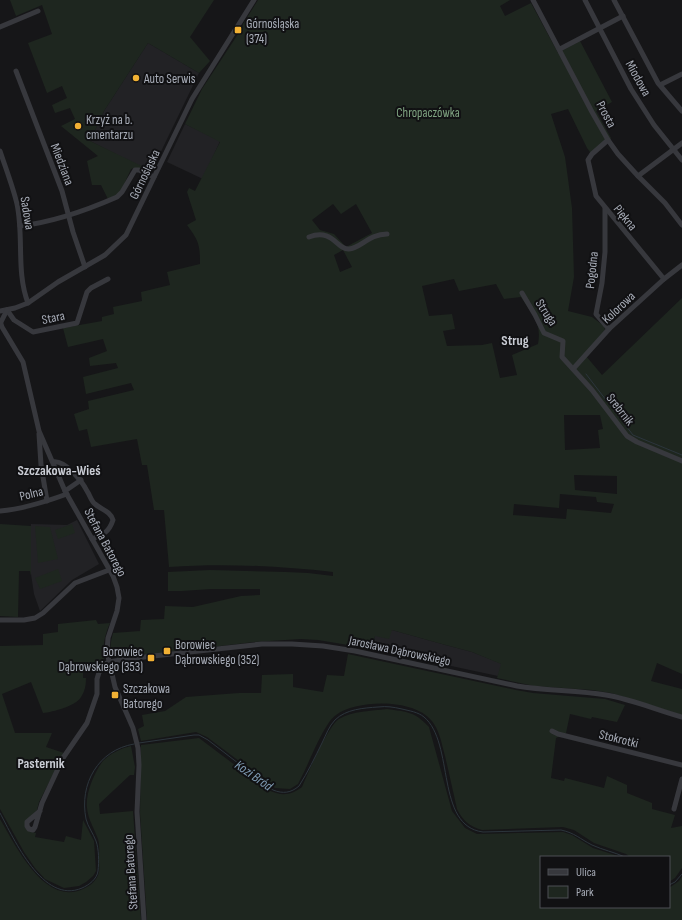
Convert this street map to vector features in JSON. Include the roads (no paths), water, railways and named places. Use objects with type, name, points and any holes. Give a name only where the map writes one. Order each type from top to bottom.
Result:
[{"type":"street","name":"Górnośląska","points":[[0,311],[22,306],[28,303],[58,282],[106,255],[126,235],[192,99],[254,0]]},
{"type":"street","name":"Prosta","points":[[533,0],[608,140],[618,154],[665,203],[682,225]]},
{"type":"street","name":"Miodowa","points":[[585,0],[631,89],[654,125],[682,160]]},
{"type":"street","points":[[614,0],[660,85],[682,111]]},
{"type":"street","points":[[0,27],[38,11]]},
{"type":"street","points":[[560,49],[623,16]]},
{"type":"street","name":"Miedziana","points":[[16,71],[62,191],[73,232],[85,267]]},
{"type":"street","points":[[660,85],[682,74]]},
{"type":"street","name":"Piękna","points":[[608,140],[592,154],[588,160],[596,196],[664,279]]},
{"type":"street","points":[[638,176],[682,143]]},
{"type":"street","name":"Sadowa","points":[[0,151],[17,204],[20,226],[22,283],[28,303]]},
{"type":"street","points":[[20,226],[38,224],[69,216],[120,195],[135,170],[139,170],[154,177]]},
{"type":"street","name":"Pogodna","points":[[605,208],[604,260],[602,283],[596,314],[599,319],[610,329]]},
{"type":"street","points":[[308,237],[318,235],[326,236],[333,239],[344,248],[350,249],[374,235],[387,234]]},
{"type":"street","name":"Kolorowa","points":[[573,369],[610,329],[664,279],[682,265]]},
{"type":"street","name":"Stara","points":[[7,310],[14,320],[33,332],[77,323],[87,292],[108,278]]},
{"type":"street","name":"Struga","points":[[522,293],[544,333],[563,340],[562,357]]},
{"type":"street","points":[[1,324],[7,310]]},
{"type":"street","name":"Stefana Batorego","points":[[1,324],[23,362],[39,431],[66,492],[116,583],[119,598],[107,652],[119,697],[136,737],[138,748],[139,765],[137,818],[144,920]]},
{"type":"street","name":"Srebrnik","points":[[562,357],[592,390],[627,436],[637,442],[682,461]]},
{"type":"street","points":[[39,431],[41,465],[46,501]]},
{"type":"street","points":[[53,462],[56,461],[65,466],[81,480],[92,501],[112,516],[113,520],[111,526],[105,534],[92,539]]},
{"type":"street","name":"Polna","points":[[0,511],[46,501],[66,492],[81,480]]},
{"type":"street","points":[[0,620],[24,620],[34,618],[43,613],[74,583],[109,570]]},
{"type":"street","name":"Jarosława Dąbrowskiego","points":[[109,662],[262,644],[282,643],[312,645],[355,651],[525,687],[616,697],[682,717]]},
{"type":"street","points":[[40,811],[42,803],[63,758],[87,723],[97,694],[96,679],[98,670],[103,664],[109,662]]},
{"type":"street","name":"Stokrotki","points":[[552,731],[558,734],[682,765]]},
{"type":"street","points":[[674,809],[682,779]]},
{"type":"waterway","points":[[586,374],[633,435],[682,455]]},
{"type":"waterway","name":"Kozi Bród","points":[[139,743],[199,735],[208,740],[273,790],[287,792],[299,786],[329,728],[339,716],[350,711],[373,707],[390,707],[408,710],[422,715],[433,729],[440,745],[451,800],[458,815],[468,826],[483,832],[561,830],[574,834],[596,847],[622,856]]},
{"type":"waterway","name":"Kozi Bród","points":[[0,813],[22,853],[43,879],[55,887],[68,891],[85,887],[96,877],[99,864],[97,844],[86,819],[85,793],[89,781],[101,761],[110,753],[134,744]]},
{"type":"waterway","name":"Kozi Bród","points":[[670,884],[675,882],[682,874]]},
{"type":"place","name":"Górnośląska (374)","points":[[238,30]]},
{"type":"place","name":"Auto Serwis","points":[[136,78]]},
{"type":"place","name":"Krzyż na b. cmentarzu","points":[[78,126]]},
{"type":"place","name":"Borowiec Dąbrowskiego (352)","points":[[167,651]]},
{"type":"place","name":"Borowiec Dąbrowskiego (353)","points":[[151,658]]},
{"type":"place","name":"Szczakowa Batorego","points":[[115,695]]},
{"type":"district","name":"Strug","points":[[515,340]]},
{"type":"district","name":"Szczakowa-Wieś","points":[[59,470]]},
{"type":"district","name":"Pasternik","points":[[41,763]]},
{"type":"park label","name":"Chropaczówka","points":[[428,112]]}]
